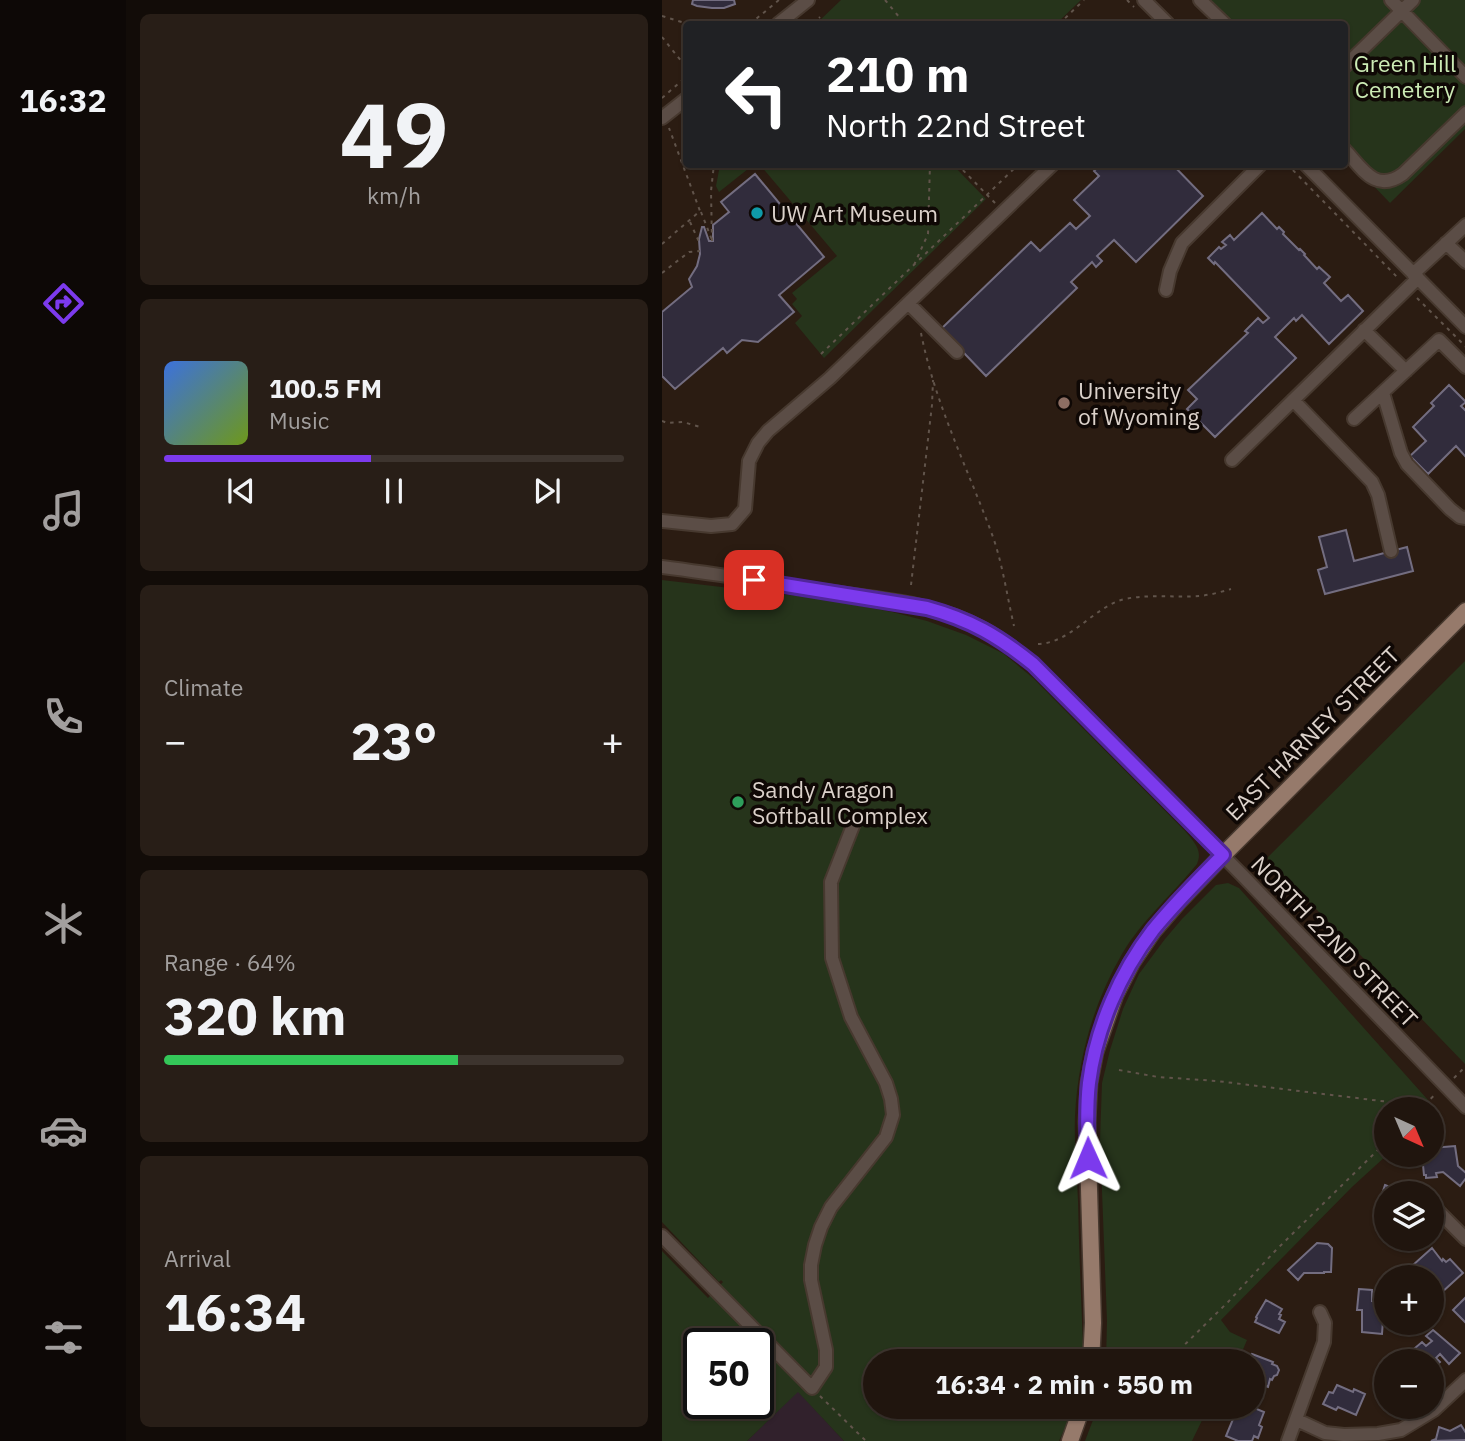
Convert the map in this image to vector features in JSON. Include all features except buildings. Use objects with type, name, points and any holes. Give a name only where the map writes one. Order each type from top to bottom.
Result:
[{"type":"main road","name":"EAST HARNEY STREET","points":[[1092,1349],[1087,1122],[1089,1083],[1095,1052],[1115,995],[1132,962],[1153,931],[1178,902],[1465,611]]},
{"type":"main road","points":[[1070,1441],[1078,1419]]},
{"type":"street","points":[[782,21],[808,0]]},
{"type":"street","points":[[1144,0],[1165,21]]},
{"type":"street","points":[[1200,0],[1221,21]]},
{"type":"street","points":[[1391,0],[1465,77]]},
{"type":"street","points":[[1348,63],[1413,0]]},
{"type":"street","points":[[666,123],[683,103]]},
{"type":"street","points":[[1348,153],[1371,177],[1379,181],[1395,180],[1465,113]]},
{"type":"street","points":[[662,521],[712,526],[732,524],[745,509],[749,461],[763,437],[829,378],[1049,168]]},
{"type":"street","points":[[1167,290],[1170,271],[1182,243],[1258,168]]},
{"type":"street","points":[[1309,168],[1465,327]]},
{"type":"street","points":[[1232,460],[1408,288],[1416,276],[1465,225]]},
{"type":"street","points":[[1446,243],[1465,262]]},
{"type":"street","points":[[908,303],[957,352]]},
{"type":"street","points":[[1364,331],[1406,371]]},
{"type":"street","points":[[1354,419],[1439,340],[1465,367]]},
{"type":"street","points":[[1383,393],[1401,453],[1407,464],[1450,509],[1465,518]]},
{"type":"street","points":[[1293,400],[1372,482],[1378,495],[1391,551]]},
{"type":"street","name":"NORTH 22ND STREET","points":[[662,567],[927,608],[953,615],[1008,644],[1033,664],[1223,855],[1465,1108]]},
{"type":"street","points":[[662,1236],[812,1388],[826,1367],[826,1350],[811,1280],[815,1245],[831,1207],[885,1137],[893,1115],[886,1083],[851,1017],[832,958],[831,882],[856,818]]},
{"type":"street","points":[[1444,1217],[1465,1239]]},
{"type":"street","points":[[1288,1441],[1324,1342],[1325,1323],[1320,1312]]},
{"type":"street","points":[[1297,1420],[1325,1433],[1403,1435],[1465,1380]]},
{"type":"path","points":[[753,21],[779,0]]},
{"type":"path","points":[[885,0],[902,21]]},
{"type":"path","points":[[1062,21],[1084,0]]},
{"type":"path","points":[[662,16],[683,22]]},
{"type":"path","points":[[816,21],[820,17]]},
{"type":"path","points":[[662,37],[683,62]]},
{"type":"path","points":[[662,98],[683,79]]},
{"type":"path","points":[[666,123],[683,168]]},
{"type":"path","points":[[683,168],[712,241],[714,168]]},
{"type":"path","points":[[913,268],[928,234],[930,168]]},
{"type":"path","points":[[961,168],[1004,212]]},
{"type":"path","points":[[821,354],[1016,168]]},
{"type":"path","points":[[1291,168],[1465,347]]},
{"type":"path","points":[[662,244],[700,212]]},
{"type":"path","points":[[690,221],[700,244]]},
{"type":"path","points":[[662,273],[689,252],[700,251]]},
{"type":"path","points":[[923,318],[921,333],[933,376],[1002,564],[1014,626]]},
{"type":"path","points":[[911,585],[933,376]]},
{"type":"path","points":[[662,421],[683,422],[700,427]]},
{"type":"path","points":[[1038,644],[1047,644],[1058,639],[1122,600],[1198,596],[1231,589]]},
{"type":"path","points":[[1119,1070],[1158,1077],[1374,1100]]},
{"type":"path","points":[[1180,1349],[1374,1155]]},
{"type":"path","points":[[812,1388],[866,1441]]},
{"type":"shaded area","points":[[798,1391],[844,1441],[747,1441],[769,1419],[774,1419],[774,1415]]},
{"type":"green space","points":[[841,0],[1081,0],[1059,21],[819,21]]},
{"type":"green space","name":"Green Hill Cemetery","points":[[1192,0],[1465,0],[1465,129],[1390,203],[1348,159],[1348,21],[1213,21]]},
{"type":"green space","points":[[719,168],[749,168],[719,192],[716,186]]},
{"type":"green space","points":[[763,168],[956,168],[986,199],[824,358],[795,323],[802,316],[792,304],[797,299],[792,293],[837,256]]},
{"type":"green space","points":[[662,580],[823,599],[892,612],[966,635],[1004,654],[1033,678],[1185,831],[1197,846],[1199,854],[1197,864],[1148,918],[1122,954],[1095,1012],[1084,1052],[1075,1127],[1082,1349],[863,1349],[863,1419],[1069,1419],[1059,1441],[844,1441],[798,1392],[774,1415],[774,1328],[683,1328],[683,1419],[770,1419],[747,1441],[662,1441],[662,1251],[708,1298],[723,1282],[719,1282],[662,1222]]},
{"type":"green space","points":[[1465,661],[1465,1064],[1267,858]]},
{"type":"green space","points":[[1228,883],[1239,888],[1425,1097],[1374,1097],[1374,1167],[1221,1320],[1230,1332],[1247,1340],[1243,1349],[1106,1349],[1100,1139],[1102,1083],[1123,1009],[1139,974],[1182,919],[1216,885]]},
{"type":"green space","points":[[1093,1419],[1203,1419],[1192,1441],[1085,1441]]},
{"type":"place","name":"UW Art Museum","points":[[757,213]]},
{"type":"place","name":"University of Wyoming","points":[[1064,403]]},
{"type":"place","name":"Sandy Aragon Softball Complex","points":[[738,802]]},
{"type":"route","points":[[754,580],[927,608],[953,615],[980,627],[1033,664],[1223,855],[1153,931],[1132,962],[1115,995],[1103,1024],[1089,1083],[1088,1158]]}]
